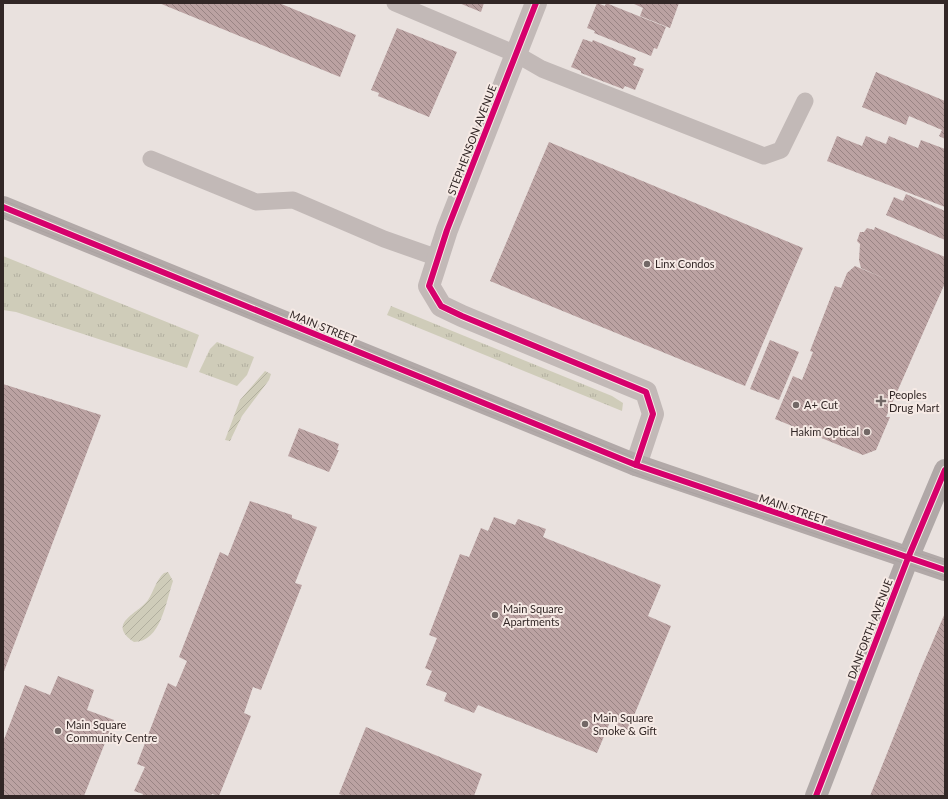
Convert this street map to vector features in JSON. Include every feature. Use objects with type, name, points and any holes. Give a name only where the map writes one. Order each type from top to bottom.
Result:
[{"type":"main road","name":"DANFORTH AVENUE","points":[[816,796],[908,558],[945,470]]},
{"type":"street","name":"STEPHENSON AVENUE","points":[[536,3],[438,258],[429,286],[441,306],[646,392],[653,414],[636,465]]},
{"type":"street","name":"MAIN STREET","points":[[3,207],[636,465],[945,570]]},
{"type":"lane","points":[[395,3],[516,54],[542,69],[764,156],[781,150],[805,101]]},
{"type":"lane","points":[[151,159],[256,202],[292,200],[384,239],[438,258]]},
{"type":"green space","points":[[3,256],[199,335],[187,368],[16,312],[3,310]]},
{"type":"green space","points":[[391,306],[612,396],[623,403],[622,411],[387,315]]},
{"type":"green space","points":[[217,342],[254,357],[247,375],[237,386],[199,372],[210,349]]},
{"type":"green space","points":[[265,371],[271,374],[269,380],[242,416],[230,441],[225,440],[240,400]]},
{"type":"green space","points":[[168,572],[173,581],[161,619],[150,635],[143,640],[134,642],[126,635],[123,629],[123,624],[148,600],[159,579],[164,573]]},
{"type":"building","points":[[159,3],[279,3],[356,35],[340,77]]},
{"type":"building","points":[[459,3],[484,3],[481,12]]},
{"type":"building","points":[[597,3],[605,6],[606,3],[666,27],[657,49],[654,48],[651,56],[594,33],[595,31],[587,28]]},
{"type":"building","points":[[632,3],[679,3],[670,28],[640,16],[643,8]]},
{"type":"building","points":[[397,28],[457,52],[429,117],[378,96],[379,93],[371,90]]},
{"type":"building","points":[[583,39],[592,42],[593,40],[636,58],[633,65],[644,69],[635,90],[625,86],[623,89],[581,73],[581,71],[571,67]]},
{"type":"building","points":[[876,72],[945,101],[945,139],[939,136],[942,130],[909,116],[906,125],[862,107]]},
{"type":"building","points":[[837,136],[862,146],[866,136],[886,144],[889,136],[918,148],[921,140],[945,149],[945,207],[827,161]]},
{"type":"building","name":"Linx Condos","points":[[549,142],[803,248],[745,386],[490,281]]},
{"type":"building","points":[[906,194],[945,211],[945,240],[886,215],[894,197],[903,201]]},
{"type":"building","points":[[875,227],[945,257],[945,283],[886,417],[890,417],[876,450],[863,455],[775,419],[793,376],[802,380],[813,352],[810,351],[835,286],[841,288],[847,273],[855,266],[888,280],[861,268],[859,260],[860,244],[857,241],[860,232],[864,232],[867,228],[874,230]]},
{"type":"building","points":[[770,340],[799,352],[779,400],[750,389]]},
{"type":"building","points":[[3,384],[101,415],[3,674]]},
{"type":"building","points":[[299,428],[339,444],[337,450],[339,450],[329,472],[288,456]]},
{"type":"building","points":[[250,501],[292,515],[292,518],[317,527],[295,583],[302,585],[261,690],[253,687],[244,713],[251,716],[219,796],[212,794],[211,796],[142,796],[143,794],[134,791],[145,767],[137,764],[168,683],[176,687],[187,661],[179,657],[220,552],[228,556]]},
{"type":"building","points":[[494,517],[515,525],[518,519],[546,529],[543,537],[661,585],[648,616],[671,626],[628,730],[610,722],[597,753],[478,705],[474,713],[444,701],[447,693],[426,685],[432,671],[425,668],[437,638],[429,635],[460,554],[469,557],[481,528],[488,531]]},
{"type":"building","points":[[945,613],[945,796],[870,796],[920,671]]},
{"type":"building","name":"Main Square Community Centre","points":[[58,676],[94,690],[87,710],[114,720],[84,796],[3,796],[3,742],[25,685],[50,695]]},
{"type":"building","points":[[366,727],[482,774],[474,796],[345,796],[339,794]]},
{"type":"tram line","points":[[3,200],[638,459],[686,477],[945,562]]},
{"type":"tram line","points":[[3,215],[654,480],[945,577]]},
{"type":"cycle path","points":[[536,3],[447,230],[429,286],[441,306],[646,392],[653,414],[636,465]]},
{"type":"cycle path","points":[[3,207],[636,465],[945,570]]},
{"type":"cycle path","points":[[816,796],[908,558],[945,470]]},
{"type":"place","name":"Linx Condos","points":[[647,264]]},
{"type":"place","name":"Peoples Drug Mart","points":[[881,401]]},
{"type":"place","name":"A+ Cut","points":[[796,405]]},
{"type":"place","name":"Hakim Optical","points":[[867,432]]},
{"type":"place","name":"Main Square Apartments","points":[[495,615]]},
{"type":"place","name":"Main Square Smoke & Gift","points":[[585,724]]},
{"type":"place","name":"Main Square Community Centre","points":[[58,731]]}]
